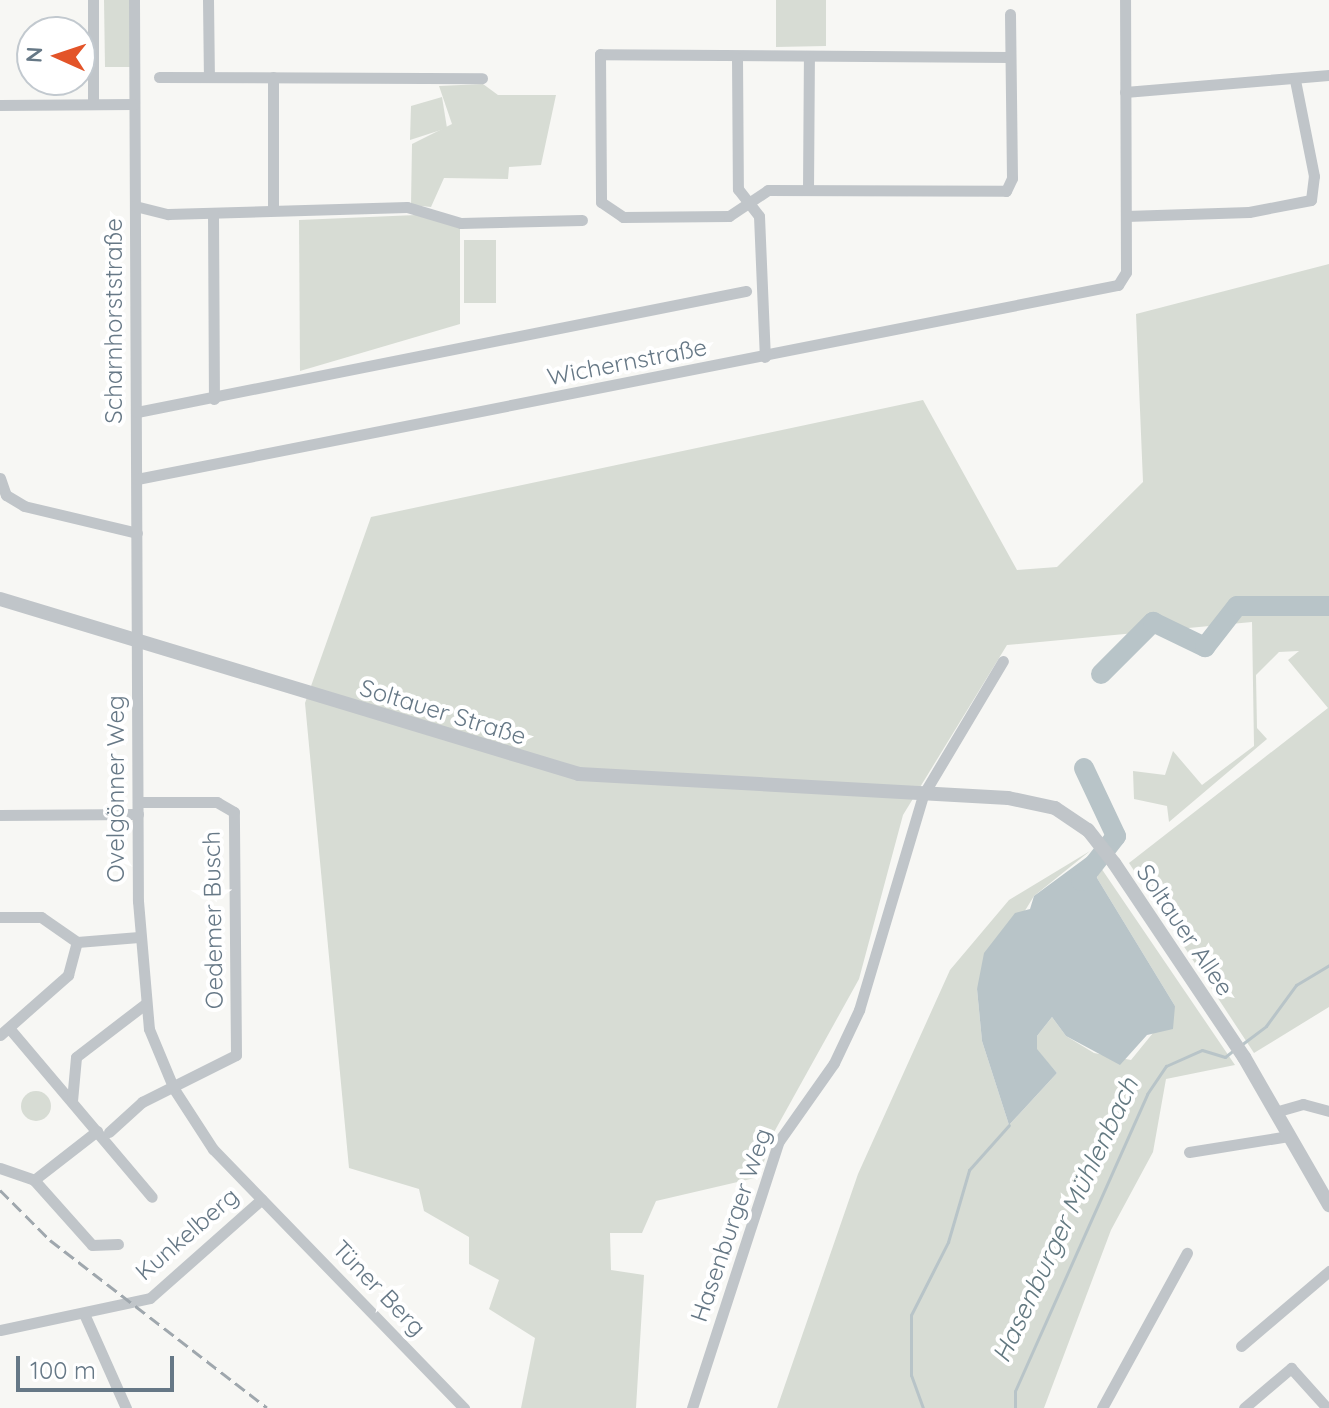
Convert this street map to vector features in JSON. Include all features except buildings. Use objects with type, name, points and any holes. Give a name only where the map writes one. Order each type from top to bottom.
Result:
[{"type":"street","points":[[93,0],[93,104]]},
{"type":"street","name":"Scharnhorststraße","points":[[134,0],[138,642]]},
{"type":"street","points":[[208,0],[209,77]]},
{"type":"street","points":[[1125,0],[1126,216],[1249,212],[1311,200],[1314,176],[1295,80]]},
{"type":"street","points":[[1010,14],[1010,57],[1006,191],[768,190],[729,216],[623,217],[601,202],[600,54],[737,58],[1010,57]]},
{"type":"street","points":[[737,58],[738,189],[759,216],[765,357]]},
{"type":"street","points":[[808,190],[809,58]]},
{"type":"street","points":[[1125,92],[1329,75]]},
{"type":"street","points":[[159,77],[482,78]]},
{"type":"street","points":[[273,77],[273,210]]},
{"type":"street","points":[[0,105],[134,104]]},
{"type":"street","points":[[135,206],[213,213],[407,207],[461,223],[582,220]]},
{"type":"street","points":[[213,213],[214,399]]},
{"type":"street","name":"Wichernstraße","points":[[137,479],[765,357],[1123,280],[1126,216]]},
{"type":"street","points":[[137,412],[463,351],[746,291]]},
{"type":"street","points":[[0,478],[6,495],[24,506],[137,533]]},
{"type":"street","name":"Soltauer Straße","points":[[0,599],[579,774],[923,795]]},
{"type":"street","name":"Ovelgönner Weg","points":[[138,642],[139,937],[145,1004],[174,1089],[213,1149],[262,1199]]},
{"type":"street","name":"Hasenburger Weg","points":[[692,1408],[779,1141],[834,1063],[859,1010],[923,795],[1003,661]]},
{"type":"street","name":"Soltauer Allee","points":[[923,795],[1032,801],[1072,817],[1111,859],[1244,1057],[1275,1112]]},
{"type":"street","name":"Oedemer Busch","points":[[138,808],[217,802],[234,812],[236,1055],[174,1089]]},
{"type":"street","points":[[0,815],[138,808]]},
{"type":"street","points":[[0,917],[41,917],[77,942],[139,937]]},
{"type":"street","points":[[77,942],[68,975],[4,1032],[103,1131],[152,1197]]},
{"type":"street","points":[[72,1101],[76,1057],[145,1004]]},
{"type":"street","points":[[34,1180],[142,1102],[174,1089]]},
{"type":"street","points":[[1329,1111],[1303,1104],[1275,1112],[1329,1205]]},
{"type":"street","points":[[1189,1152],[1289,1136]]},
{"type":"street","points":[[0,1168],[34,1180],[92,1245],[118,1244]]},
{"type":"street","name":"Kunkelberg","points":[[0,1330],[85,1316],[167,1287],[262,1199]]},
{"type":"street","name":"Tüner Berg","points":[[262,1199],[464,1408]]},
{"type":"street","points":[[1102,1408],[1187,1253]]},
{"type":"street","points":[[1241,1346],[1329,1271]]},
{"type":"street","points":[[85,1316],[126,1408]]},
{"type":"street","points":[[1244,1408],[1291,1368],[1327,1408]]},
{"type":"shaded area","points":[[104,0],[130,0],[130,67],[105,67]]},
{"type":"shaded area","points":[[776,0],[826,0],[826,46],[776,47]]},
{"type":"shaded area","points":[[483,84],[498,95],[556,95],[541,165],[509,167],[508,179],[444,178],[431,207],[411,205],[412,144],[452,124],[439,86]]},
{"type":"shaded area","points":[[442,97],[447,128],[410,140],[411,106]]},
{"type":"shaded area","points":[[416,215],[460,225],[460,324],[300,371],[299,220]]},
{"type":"shaded area","points":[[464,240],[496,240],[496,303],[464,303]]},
{"type":"shaded area","points":[[1329,264],[1329,1007],[1254,1053],[1129,863],[1328,708],[1288,660],[1299,651],[1279,652],[1256,675],[1257,728],[1267,739],[1169,822],[1167,806],[1134,799],[1133,771],[1165,775],[1173,751],[1202,785],[1254,746],[1252,622],[1007,645],[903,815],[859,979],[773,1134],[759,1177],[656,1201],[642,1233],[610,1233],[611,1270],[644,1275],[636,1408],[521,1408],[535,1338],[489,1309],[499,1280],[469,1264],[469,1237],[424,1211],[419,1189],[349,1168],[305,703],[371,517],[923,400],[1017,570],[1057,567],[1143,482],[1136,314]]},
{"type":"shaded area","points":[[1090,851],[1034,896],[977,989],[982,1041],[1009,1125],[1057,1073],[1037,1050],[1037,1036],[1052,1017],[1066,1036],[1094,1053],[1131,1060],[1175,1006],[1097,878],[1099,865],[1235,1065],[1166,1079],[1153,1152],[1111,1230],[1044,1408],[777,1408],[858,1174],[950,970],[1009,900]]},
{"type":"shaded area","points":[[1091,854],[1097,878],[1175,1006],[1173,1029],[1147,1035],[1120,1065],[1066,1036],[1052,1017],[1037,1036],[1037,1049],[1057,1073],[1009,1125],[982,1041],[977,989],[984,953],[1015,913],[1030,909],[1034,896]]},
{"type":"shaded area","points":[[36,1091],[47,1095],[51,1106],[47,1117],[36,1121],[25,1117],[21,1106],[25,1095]]},
{"type":"waterway","name":"Hasenburger Mühlenbach","points":[[1101,674],[1153,622],[1205,647],[1237,606],[1329,606]]},
{"type":"waterway","name":"Hasenburger Mühlenbach","points":[[1081,881],[1116,836],[1084,768]]},
{"type":"waterway","name":"Hasenburger Mühlenbach","points":[[1241,1045],[1266,1026],[1296,985],[1329,965]]},
{"type":"waterway","name":"Hasenburger Mühlenbach","points":[[1015,1408],[1015,1391],[1147,1094],[1166,1066],[1202,1050],[1225,1057],[1235,1049]]},
{"type":"waterway","name":"Hasenburger Mühlenbach","points":[[923,1408],[911,1375],[911,1315],[948,1242],[969,1170],[1009,1125]]},
{"type":"railway","points":[[0,1190],[50,1240],[267,1408]]}]
